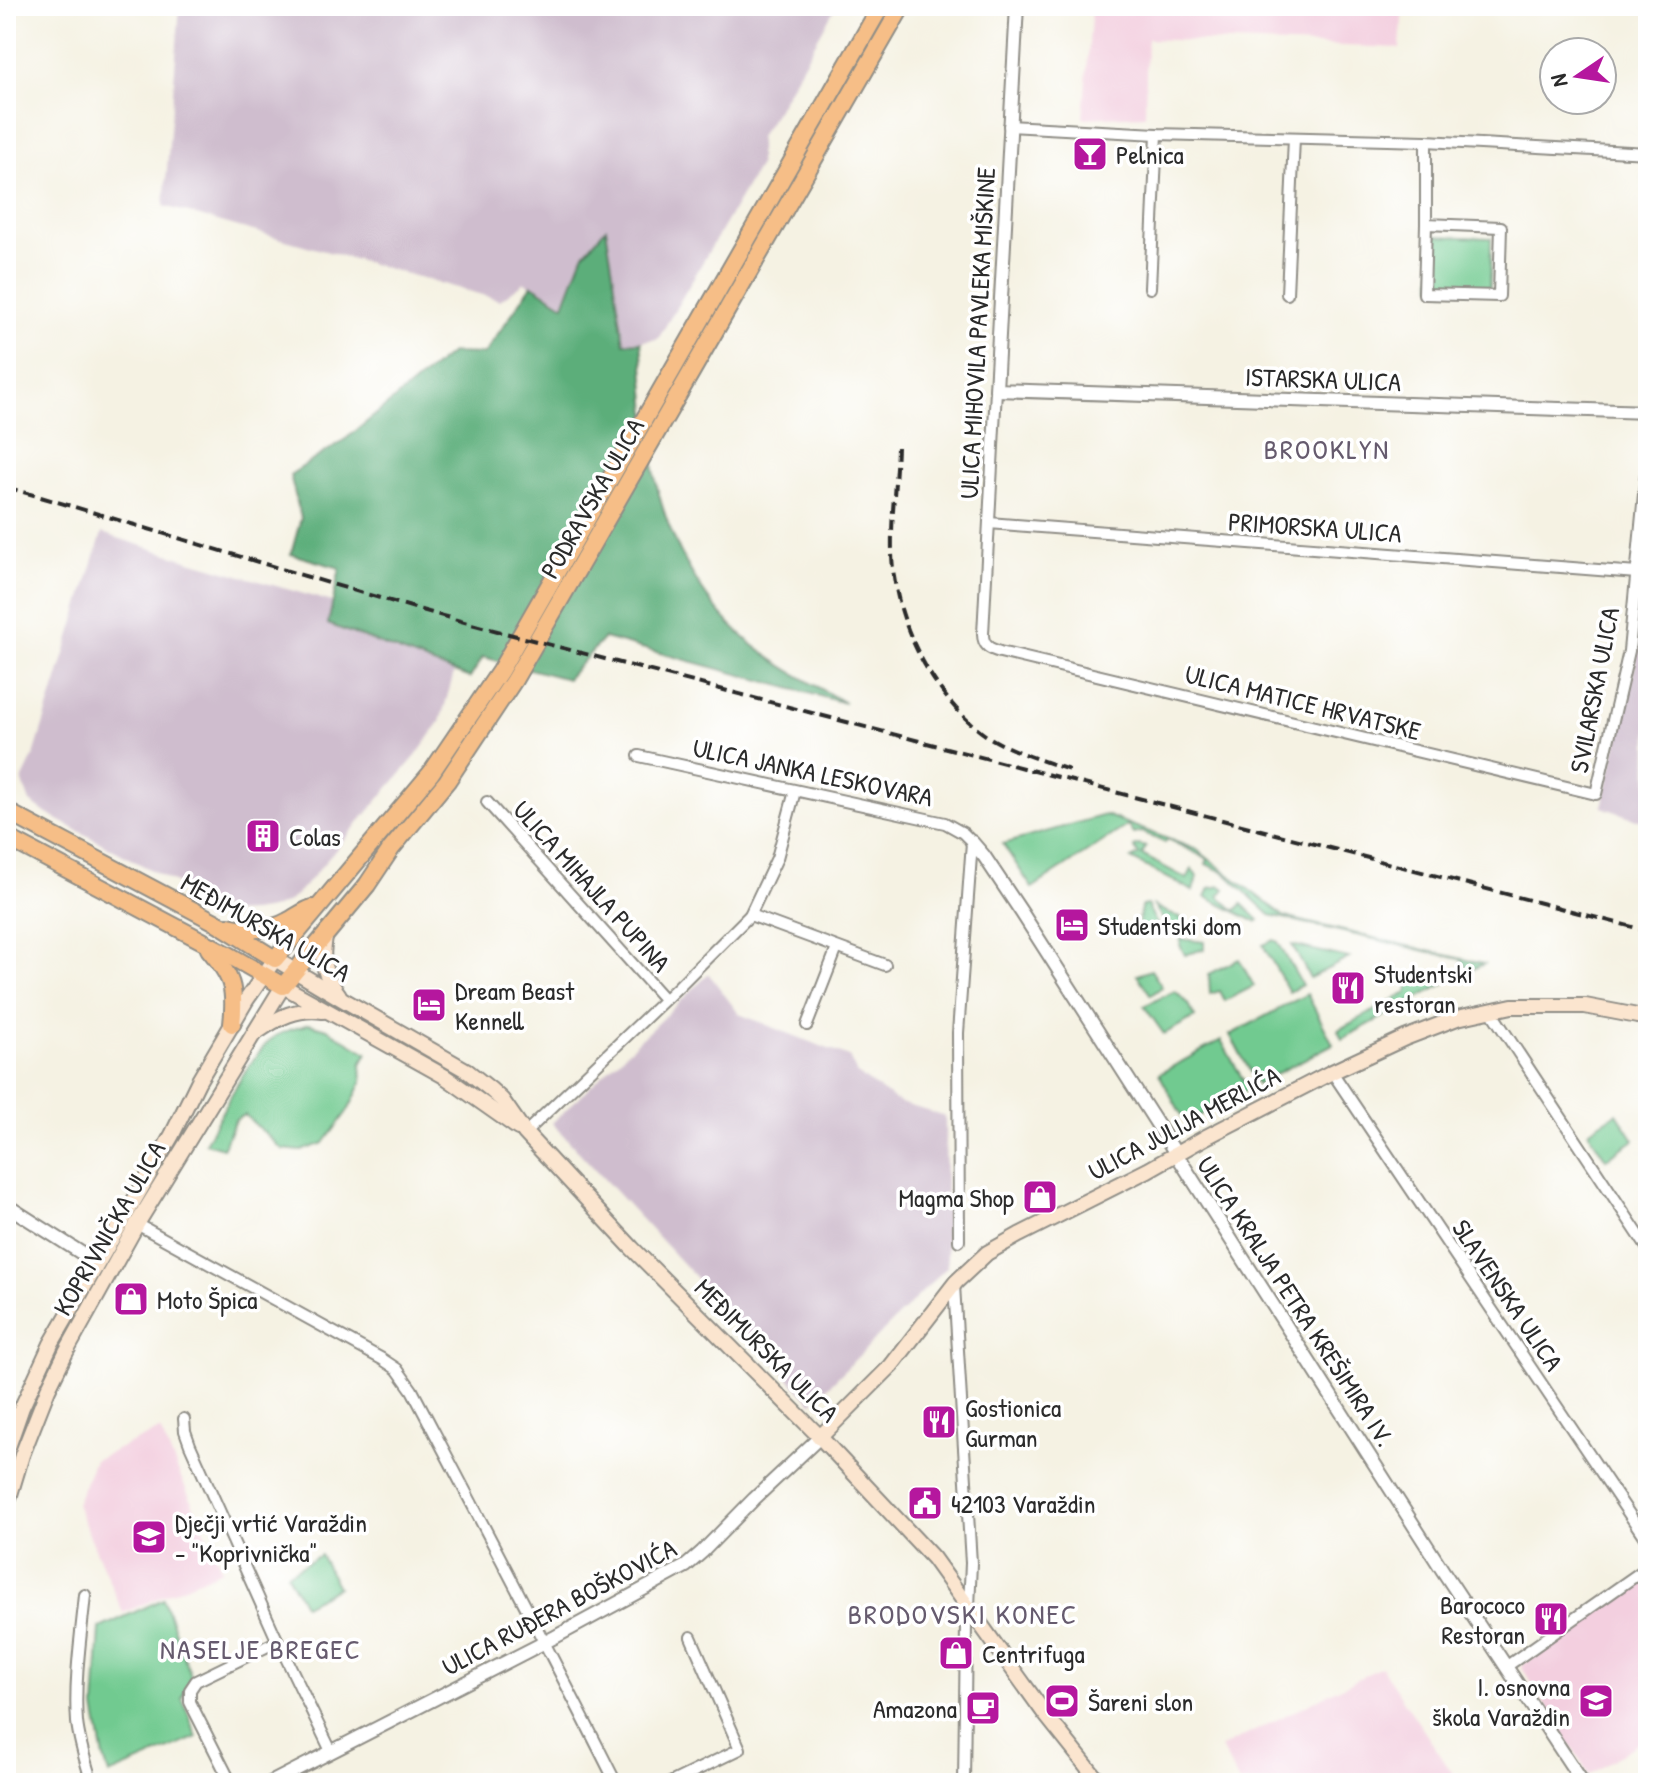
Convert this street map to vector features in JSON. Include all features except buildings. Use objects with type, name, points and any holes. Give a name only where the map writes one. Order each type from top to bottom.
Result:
[{"type":"main road","name":"PODRAVSKA ULICA","points":[[264,975],[431,773],[500,671],[881,6]]},
{"type":"main road","name":"PODRAVSKA ULICA","points":[[283,986],[367,885],[391,849],[447,781],[514,680],[902,6]]},
{"type":"main road","name":"MEĐIMURSKA ULICA","points":[[6,811],[219,924],[480,1080],[502,1100],[525,1133],[632,1248],[820,1437],[933,1558],[1045,1714],[1100,1783]]},
{"type":"main road","name":"MEĐIMURSKA ULICA","points":[[6,837],[264,975],[444,1076],[525,1133]]},
{"type":"main road","points":[[219,924],[240,929],[270,928],[319,906]]},
{"type":"main road","points":[[326,933],[323,967],[342,999]]},
{"type":"main road","points":[[203,942],[225,969],[231,982],[234,995],[232,1024]]},
{"type":"main road","name":"KOPRIVNIČKA ULICA","points":[[6,1453],[45,1355],[172,1135],[198,1082],[264,975]]},
{"type":"main road","name":"KOPRIVNIČKA ULICA","points":[[6,1508],[22,1455],[72,1339],[137,1224],[283,986]]},
{"type":"main road","name":"ULICA JULIJA MERLIĆA","points":[[820,1437],[891,1366],[954,1285],[987,1253],[1332,1072],[1405,1038],[1457,1018],[1490,1010],[1530,1005],[1585,1006],[1648,1018]]},
{"type":"main road","points":[[250,1037],[277,1019],[295,1012],[330,1012]]},
{"type":"street","name":"ULICA MIHOVILA PAVLEKA MIŠKINE","points":[[1000,652],[983,641],[1017,6]]},
{"type":"street","points":[[1009,126],[1157,134],[1426,141],[1648,153]]},
{"type":"street","points":[[1150,288],[1157,134]]},
{"type":"street","points":[[1287,294],[1294,138]]},
{"type":"street","points":[[1426,141],[1424,294],[1499,296],[1501,227],[1426,224]]},
{"type":"street","name":"ISTARSKA ULICA","points":[[996,390],[1648,412]]},
{"type":"street","name":"SVILARSKA ULICA","points":[[1596,794],[1629,651],[1648,452]]},
{"type":"street","name":"PRIMORSKA ULICA","points":[[989,523],[1637,573]]},
{"type":"street","name":"ULICA MATICE HRVATSKE","points":[[1000,652],[1596,794]]},
{"type":"street","name":"ULICA JANKA LESKOVARA","points":[[639,756],[945,823],[972,842]]},
{"type":"street","points":[[525,1133],[750,915],[777,858],[795,791]]},
{"type":"street","name":"ULICA MIHAJLA PUPINA","points":[[487,802],[664,999]]},
{"type":"street","points":[[959,1241],[958,1033],[972,842]]},
{"type":"street","name":"ULICA KRALJA PETRA KREŠIMIRA IV.","points":[[972,842],[1007,890],[1426,1545],[1583,1783]]},
{"type":"street","points":[[750,915],[885,965]]},
{"type":"street","points":[[807,1025],[837,948]]},
{"type":"street","points":[[1490,1010],[1648,1249]]},
{"type":"street","name":"SLAVENSKA ULICA","points":[[1332,1072],[1648,1542]]},
{"type":"street","points":[[6,1205],[97,1263]]},
{"type":"street","points":[[137,1224],[397,1369],[412,1390],[616,1783]]},
{"type":"street","points":[[954,1285],[971,1563],[966,1625],[964,1783]]},
{"type":"street","points":[[184,1419],[190,1445],[331,1751]]},
{"type":"street","name":"ULICA RUĐERA BOŠKOVIĆA","points":[[270,1783],[686,1566],[820,1437]]},
{"type":"street","points":[[1507,1666],[1648,1567]]},
{"type":"street","points":[[85,1595],[78,1662],[77,1720],[92,1783]]},
{"type":"street","points":[[670,1783],[740,1749],[691,1637]]},
{"type":"street","points":[[231,1783],[190,1702],[190,1690],[196,1681],[278,1641]]},
{"type":"shaded area","points":[[180,6],[836,6],[759,137],[759,165],[658,339],[624,343],[583,255],[563,305],[525,282],[500,300],[164,206]]},
{"type":"shaded area","points":[[1092,6],[1403,6],[1400,48],[1147,39],[1145,115],[1083,118]]},
{"type":"shaded area","points":[[1648,523],[1648,823],[1602,807],[1639,647]]},
{"type":"shaded area","points":[[102,533],[332,602],[328,624],[454,673],[440,722],[416,756],[288,902],[271,909],[231,913],[30,802],[22,780],[34,755]]},
{"type":"shaded area","points":[[709,974],[739,1014],[849,1057],[857,1074],[900,1103],[945,1116],[947,1267],[812,1403],[552,1123]]},
{"type":"shaded area","name":"Dječji vrtić Varaždin - \"Koprivnička\"","points":[[160,1430],[222,1570],[123,1613],[76,1504],[94,1460]]},
{"type":"shaded area","name":"I. osnovna škola Varaždin","points":[[1648,1576],[1648,1737],[1589,1775],[1521,1666]]},
{"type":"shaded area","points":[[1381,1667],[1459,1783],[1239,1783],[1221,1748]]},
{"type":"green space","points":[[606,228],[624,343],[641,342],[659,494],[686,563],[714,605],[747,640],[782,666],[845,703],[604,638],[567,679],[483,657],[470,678],[328,624],[340,568],[291,554],[301,518],[290,475],[347,438],[451,353],[484,354],[532,285],[564,305],[583,255]]},
{"type":"green space","points":[[1433,236],[1491,238],[1490,288],[1432,286]]},
{"type":"green space","points":[[1105,815],[1197,850],[1285,917],[1484,964],[1470,970],[1460,959],[1270,915],[1225,873],[1206,864],[1208,859],[1167,839],[1165,843],[1142,832],[1133,834],[1128,825],[1032,888],[1003,844]]},
{"type":"green space","points":[[1134,847],[1146,847],[1142,855],[1187,879],[1192,869],[1197,877],[1193,891],[1131,859],[1139,855]]},
{"type":"green space","points":[[1221,886],[1225,889],[1219,896],[1235,911],[1242,904],[1259,920],[1256,922],[1206,897],[1210,888]]},
{"type":"green space","points":[[1147,905],[1162,934],[1138,930],[1141,906]]},
{"type":"green space","points":[[1154,906],[1186,921],[1179,934],[1173,934]]},
{"type":"green space","points":[[1181,939],[1204,942],[1204,949],[1185,955],[1180,945]]},
{"type":"green space","points":[[1274,940],[1302,985],[1289,992],[1263,945]]},
{"type":"green space","points":[[1292,945],[1349,958],[1310,978]]},
{"type":"green space","points":[[1239,959],[1254,986],[1225,1001],[1220,991],[1210,994],[1209,974]]},
{"type":"green space","points":[[1151,970],[1162,987],[1151,995],[1137,975]]},
{"type":"green space","points":[[1412,973],[1442,980],[1444,984],[1342,1039],[1338,1030],[1407,993]]},
{"type":"green space","points":[[312,990],[456,1072],[455,1076],[311,994]]},
{"type":"green space","points":[[1175,991],[1190,1006],[1195,1017],[1164,1034],[1144,1006]]},
{"type":"green space","points":[[1307,994],[1333,1044],[1257,1084],[1230,1035]]},
{"type":"green space","points":[[309,1024],[327,1029],[367,1053],[361,1064],[362,1082],[349,1109],[324,1143],[301,1151],[282,1149],[245,1115],[235,1120],[223,1148],[205,1143],[236,1087],[265,1046],[278,1035]]},
{"type":"green space","points":[[1221,1040],[1248,1089],[1186,1123],[1159,1074]]},
{"type":"green space","points":[[1617,1113],[1634,1140],[1606,1159],[1588,1131]]},
{"type":"green space","points":[[320,1555],[338,1587],[304,1605],[287,1574]]},
{"type":"green space","points":[[163,1599],[191,1676],[182,1698],[197,1737],[109,1775],[95,1708],[100,1628]]},
{"type":"railway","points":[[897,447],[892,539],[894,577],[899,603],[918,653],[947,698],[984,734],[1014,750],[1069,770]]},
{"type":"railway","points":[[6,487],[486,628],[1648,931]]},
{"type":"place","name":"Pelnica","points":[[1090,154]]},
{"type":"place","name":"Colas","points":[[263,836]]},
{"type":"place","name":"Studentski dom","points":[[1072,925]]},
{"type":"place","name":"Studentski restoran","points":[[1348,988]]},
{"type":"place","name":"Dream Beast Kennell","points":[[429,1005]]},
{"type":"place","name":"Magma Shop","points":[[1040,1197]]},
{"type":"place","name":"Moto Špica","points":[[131,1299]]},
{"type":"place","name":"Gostionica Gurman","points":[[939,1422]]},
{"type":"place","name":"42103 Varaždin","points":[[925,1503]]},
{"type":"place","name":"Dječji vrtić Varaždin - \"Koprivnička\"","points":[[149,1537]]},
{"type":"place","name":"Barococo Restoran","points":[[1551,1619]]},
{"type":"place","name":"Centrifuga","points":[[956,1653]]},
{"type":"place","name":"Šareni slon","points":[[1062,1701]]},
{"type":"place","name":"I. osnovna škola Varaždin","points":[[1596,1701]]},
{"type":"place","name":"Amazona","points":[[983,1708]]},
{"type":"district","name":"BROOKLYN","points":[[1327,449]]},
{"type":"district","name":"BRODOVSKI KONEC","points":[[963,1614]]},
{"type":"district","name":"NASELJE BREGEC","points":[[261,1649]]}]
